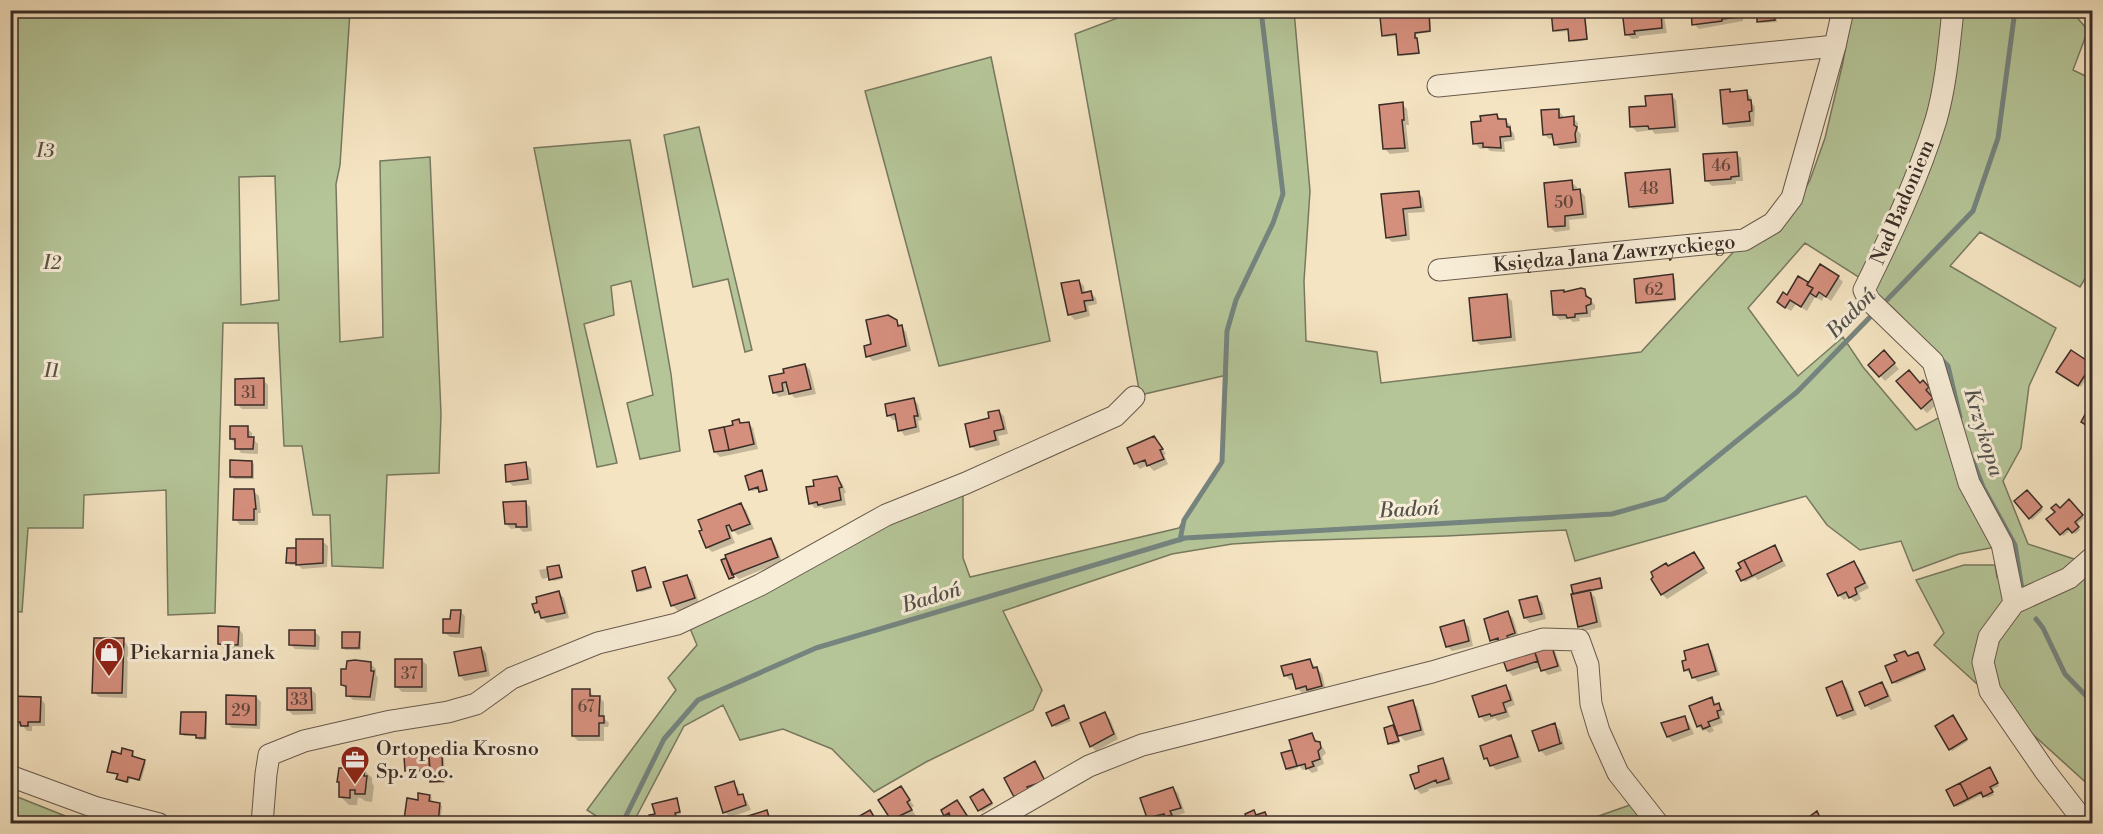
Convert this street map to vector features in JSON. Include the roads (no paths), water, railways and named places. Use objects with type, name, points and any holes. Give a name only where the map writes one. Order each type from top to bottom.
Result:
[{"type":"street","name":"Księdza Jana Zawrzyckiego","points":[[1439,270],[1744,240],[1773,223],[1792,198],[1843,10]]},
{"type":"street","name":"Nad Badoniem","points":[[1953,10],[1947,67],[1936,119],[1908,196],[1864,290],[1869,300],[1933,362],[1969,483],[2002,544],[2014,603]]},
{"type":"street","points":[[1438,86],[1835,46]]},
{"type":"street","points":[[262,824],[269,755],[304,741],[477,704],[512,678],[598,643],[677,624],[760,585],[886,515],[966,483],[1115,416],[1134,397]]},
{"type":"street","points":[[2086,824],[2033,755],[1990,690],[1983,662],[1989,637],[2014,603],[2069,578],[2092,558]]},
{"type":"street","points":[[988,824],[1089,766],[1142,746],[1432,672],[1543,639],[1579,640],[1588,665],[1591,704],[1599,731],[1618,773],[1658,824]]},
{"type":"street","points":[[10,776],[97,808],[159,824]]},
{"type":"waterway","points":[[1180,540],[1184,520],[1222,462],[1227,331],[1236,300],[1273,223],[1283,194],[1261,10]]},
{"type":"waterway","name":"Badoń","points":[[1882,305],[1973,211],[1998,138],[2015,10]]},
{"type":"waterway","name":"Badoń","points":[[622,824],[664,739],[698,700],[816,648],[1185,538],[1612,514],[1665,499],[1797,392],[1875,312]]},
{"type":"waterway","name":"Krzykopa","points":[[1939,357],[1948,366],[1960,417]]},
{"type":"waterway","name":"Krzykopa","points":[[1973,461],[1983,487],[2015,545],[2022,589]]},
{"type":"waterway","name":"Krzykopa","points":[[2036,619],[2043,628],[2065,674],[2092,702]]},
{"type":"waterway","name":"Krzykopa","points":[[2092,725],[2088,742],[2092,751]]},
{"type":"place","name":"Piekarnia Janek","points":[[109,678]]},
{"type":"place","name":"Ortopedia Krosno Sp. z o.o.","points":[[355,786]]},
{"type":"park label","name":"I3","points":[[45,150]]},
{"type":"park label","name":"I2","points":[[52,262]]},
{"type":"park label","name":"I1","points":[[51,370]]}]
